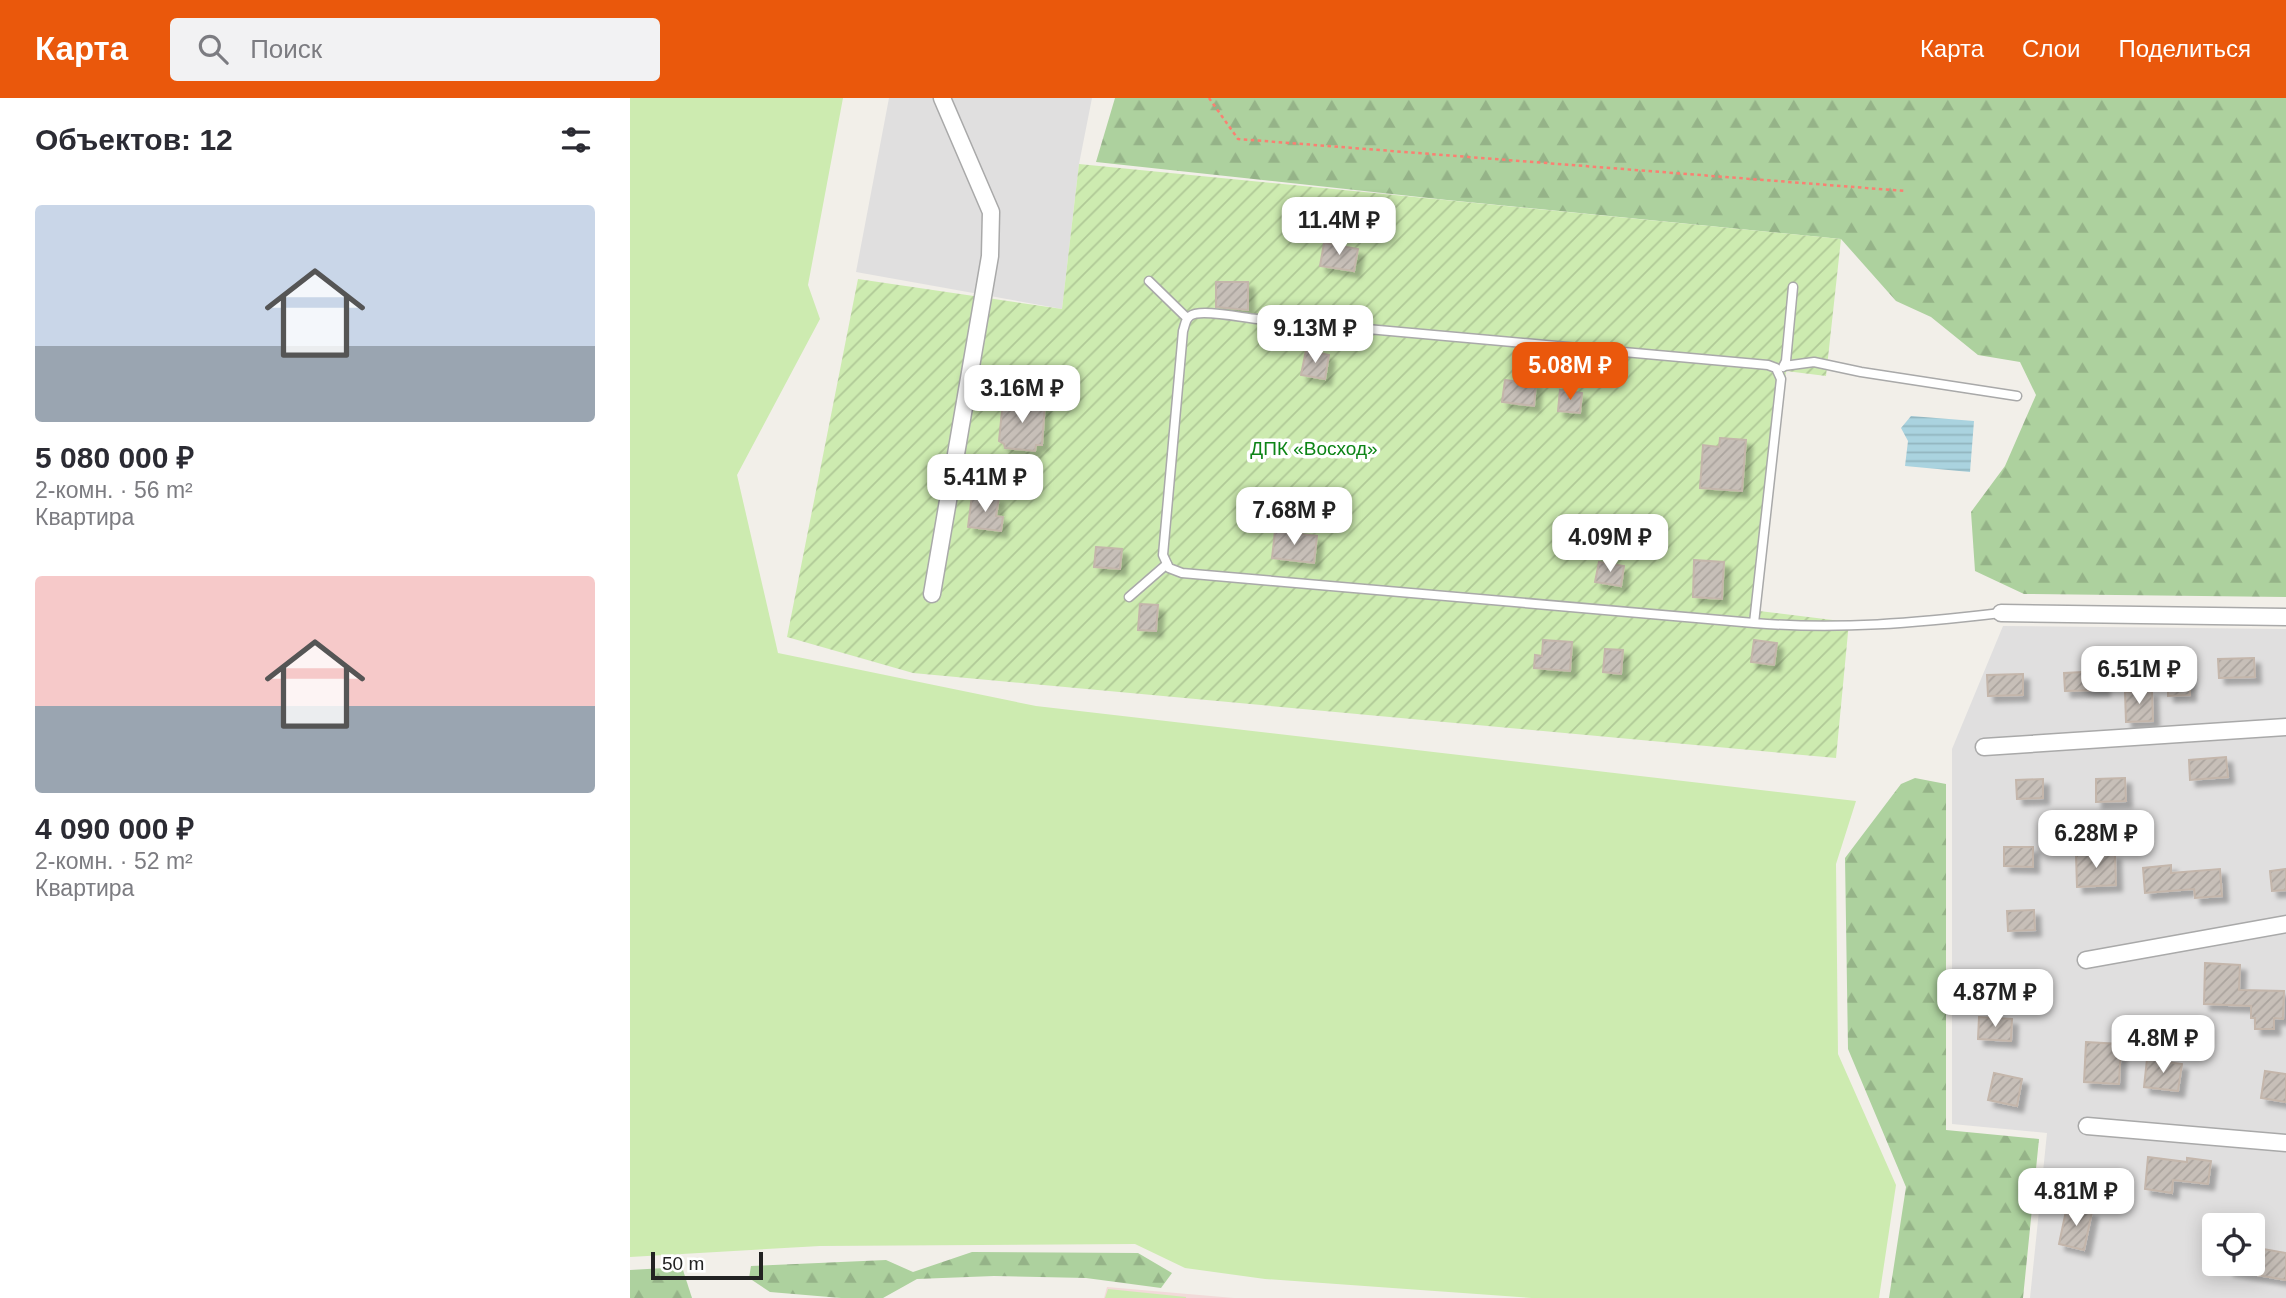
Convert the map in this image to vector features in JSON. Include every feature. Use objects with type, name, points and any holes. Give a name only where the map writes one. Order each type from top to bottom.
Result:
[{"type":"street","points":[[932,594],[990,256],[991,212],[942,98]]},
{"type":"street","points":[[2001,613],[2286,617]]},
{"type":"street","points":[[1983,747],[2286,727]]},
{"type":"street","points":[[2086,960],[2286,924]]},
{"type":"street","points":[[2087,1126],[2286,1143]]},
{"type":"lane","points":[[1149,281],[1187,318]]},
{"type":"lane","points":[[1754,624],[1793,287]]},
{"type":"lane","points":[[2001,613],[1915,623],[1821,628],[1754,624],[1182,573],[1169,568],[1163,555],[1183,331],[1187,318],[1192,314],[1205,313],[1768,365],[1782,369],[1814,362],[2017,396]]},
{"type":"lane","points":[[1129,597],[1167,564]]},
{"type":"path","points":[[1209,98],[1238,139],[1905,191]]},
{"type":"shaded area","points":[[889,98],[1092,98],[1079,164],[1062,309],[856,272]]},
{"type":"shaded area","points":[[2003,626],[2286,629],[2286,1298],[2030,1298],[2047,1133],[1952,1124],[1952,749]]},
{"type":"shaded area","points":[[1107,1287],[1234,1298],[1104,1298]]},
{"type":"green space","points":[[630,98],[843,98],[808,285],[820,319],[737,475],[778,653],[1036,706],[1856,801],[1836,864],[1838,1054],[1896,1185],[1879,1298],[1532,1298],[1265,1279],[1185,1268],[1135,1244],[820,1246],[630,1257]]},
{"type":"green space","points":[[1115,98],[2286,98],[2286,597],[2024,594],[1975,571],[1971,512],[2005,466],[2036,395],[2020,362],[1978,355],[1931,317],[1896,301],[1841,239],[1096,162]]},
{"type":"green space","name":"ДПК «Восход»","points":[[1079,164],[1841,239],[1826,376],[1786,371],[1759,611],[1849,622],[1836,758],[913,673],[787,637],[858,279],[1062,309]]},
{"type":"green space","points":[[1915,778],[1946,784],[1946,1130],[2039,1139],[2023,1298],[1889,1298],[1906,1187],[1848,1049],[1845,858],[1901,784]]},
{"type":"green space","points":[[972,1252],[1138,1253],[1172,1273],[1161,1288],[1086,1278],[994,1276],[917,1279],[883,1298],[841,1298],[770,1292],[749,1278],[751,1266],[886,1260],[913,1272]]},
{"type":"green space","points":[[682,1267],[692,1298],[630,1298],[630,1270]]},
{"type":"green space","points":[[1108,1289],[1186,1297],[1186,1298],[1105,1298]]},
{"type":"water","points":[[1911,416],[1974,421],[1970,472],[1905,466],[1908,441],[1901,428]]},
{"type":"building","points":[[1324,243],[1358,249],[1354,271],[1320,266]]},
{"type":"building","points":[[1216,282],[1248,282],[1248,310],[1216,307]]},
{"type":"building","points":[[1306,350],[1329,355],[1325,379],[1301,375]]},
{"type":"building","points":[[1505,380],[1536,384],[1534,406],[1502,402]]},
{"type":"building","points":[[1560,390],[1582,393],[1580,413],[1558,411]]},
{"type":"building","points":[[1003,400],[1045,404],[1042,445],[1036,445],[1035,451],[1005,448],[999,441]]},
{"type":"building","points":[[1720,438],[1746,440],[1742,491],[1700,488],[1703,445],[1719,447]]},
{"type":"building","points":[[972,495],[999,498],[996,516],[1003,517],[1001,531],[968,527]]},
{"type":"building","points":[[1275,531],[1317,536],[1314,563],[1272,558]]},
{"type":"building","points":[[1096,547],[1122,549],[1120,569],[1094,567]]},
{"type":"building","points":[[1694,560],[1724,562],[1722,599],[1693,597]]},
{"type":"building","points":[[1599,562],[1624,566],[1621,586],[1595,582]]},
{"type":"building","points":[[1140,604],[1158,605],[1156,631],[1138,630]]},
{"type":"building","points":[[1543,640],[1572,642],[1570,671],[1534,668],[1535,655],[1542,656]]},
{"type":"building","points":[[1754,640],[1777,643],[1774,665],[1751,662]]},
{"type":"building","points":[[1605,649],[1623,650],[1621,674],[1603,672]]},
{"type":"building","points":[[2254,658],[2255,677],[2219,678],[2218,659]]},
{"type":"building","points":[[2189,670],[2190,695],[2168,696],[2168,671]]},
{"type":"building","points":[[2103,671],[2104,690],[2065,691],[2064,673]]},
{"type":"building","points":[[2023,674],[2023,695],[1988,696],[1987,675]]},
{"type":"building","points":[[2152,691],[2153,721],[2126,722],[2125,692]]},
{"type":"building","points":[[2226,757],[2228,777],[2190,780],[2189,760]]},
{"type":"building","points":[[2125,778],[2126,801],[2096,802],[2096,779]]},
{"type":"building","points":[[2043,779],[2043,798],[2017,799],[2016,780]]},
{"type":"building","points":[[2004,847],[2033,847],[2033,867],[2004,866]]},
{"type":"building","points":[[2115,854],[2116,885],[2077,887],[2076,855]]},
{"type":"building","points":[[2171,865],[2171,873],[2220,869],[2222,896],[2195,898],[2194,889],[2145,893],[2143,868]]},
{"type":"building","points":[[2286,869],[2286,890],[2272,891],[2270,871]]},
{"type":"building","points":[[2034,910],[2035,930],[2008,931],[2007,911]]},
{"type":"building","points":[[2205,963],[2240,965],[2239,990],[2284,991],[2283,1019],[2274,1018],[2274,1029],[2255,1029],[2251,1006],[2204,1004]]},
{"type":"building","points":[[1979,1017],[2012,1019],[2011,1041],[1978,1039]]},
{"type":"building","points":[[2086,1042],[2121,1044],[2119,1084],[2084,1082]]},
{"type":"building","points":[[2147,1059],[2182,1064],[2178,1091],[2144,1087]]},
{"type":"building","points":[[2265,1071],[2286,1074],[2286,1102],[2261,1098]]},
{"type":"building","points":[[1994,1073],[2022,1079],[2017,1106],[1988,1100]]},
{"type":"building","points":[[2148,1157],[2187,1162],[2187,1158],[2211,1161],[2208,1184],[2173,1180],[2172,1193],[2145,1189]]},
{"type":"building","points":[[2067,1206],[2092,1212],[2084,1250],[2059,1244]]},
{"type":"building","points":[[2265,1249],[2286,1253],[2286,1280],[2263,1276],[2265,1276]]}]
